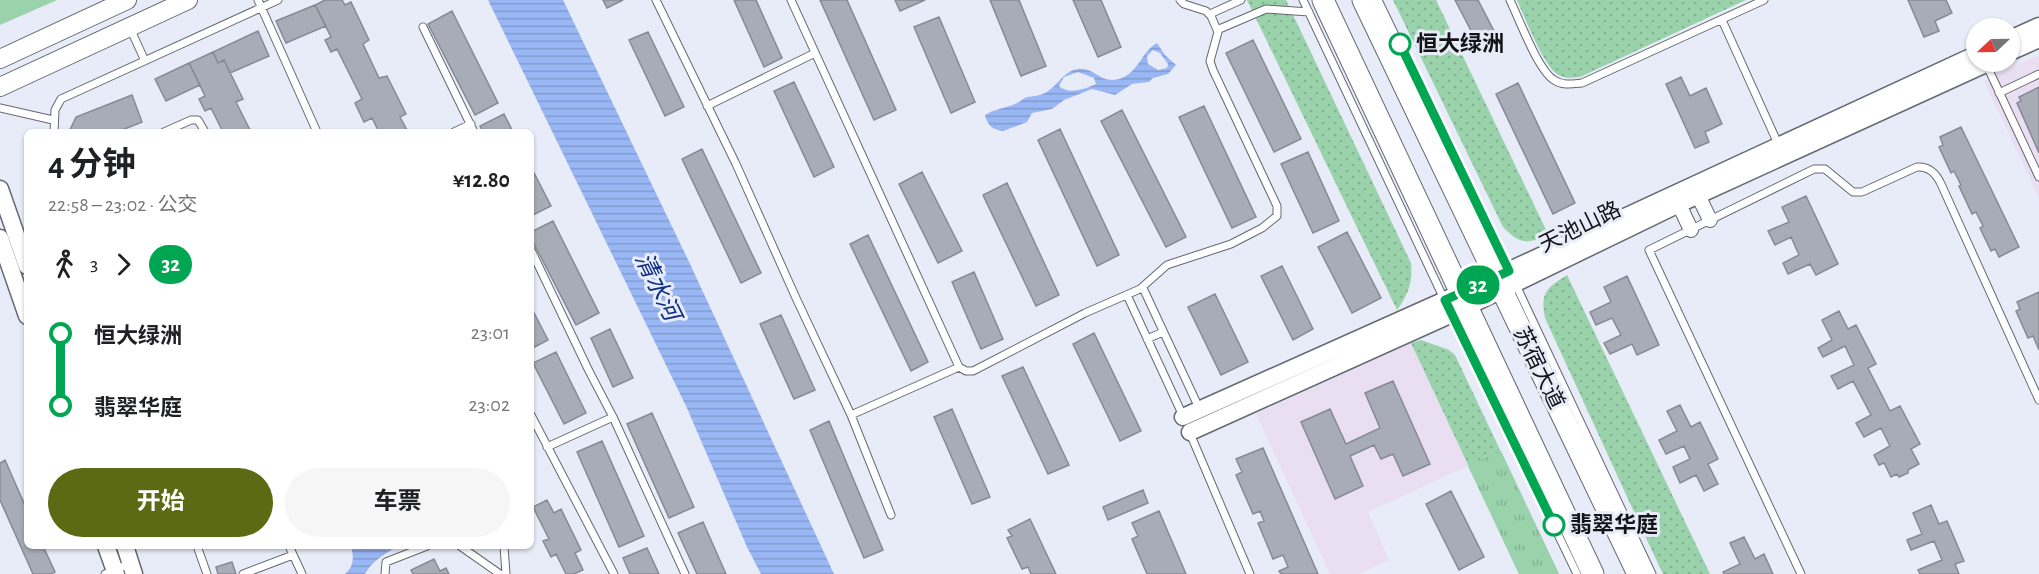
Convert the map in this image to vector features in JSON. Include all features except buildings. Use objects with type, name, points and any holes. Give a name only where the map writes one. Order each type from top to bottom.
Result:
[{"type":"main road","points":[[0,59],[127,0]]},
{"type":"main road","points":[[0,87],[188,0]]},
{"type":"main road","name":"苏宿大道","points":[[1363,0],[1505,280],[1638,574]]},
{"type":"main road","name":"苏宿大道","points":[[1316,6],[1456,303],[1593,574]]},
{"type":"street","points":[[2020,35],[2039,26]]},
{"type":"street","points":[[2020,48],[2039,39]]},
{"type":"street","name":"天池山路","points":[[1186,424],[1456,303],[1676,199],[1966,68]]},
{"type":"street","points":[[0,189],[24,257]]},
{"type":"street","points":[[1696,190],[1710,220]]},
{"type":"street","points":[[1676,199],[1691,230]]},
{"type":"street","points":[[0,238],[24,307]]},
{"type":"street","points":[[1186,424],[1200,410],[1456,303]]},
{"type":"street","points":[[107,549],[112,573]]},
{"type":"street","points":[[126,549],[133,569]]},
{"type":"lane","points":[[54,129],[55,110],[61,99],[145,61],[260,4],[278,0]]},
{"type":"lane","points":[[656,0],[851,415],[891,515]]},
{"type":"lane","points":[[791,0],[959,367],[966,371],[973,371],[1085,313],[1143,288],[1167,265],[1231,244],[1262,228],[1277,216],[1277,206],[1210,61],[1217,30],[1210,14],[1184,4],[1180,0]]},
{"type":"lane","points":[[1210,14],[1241,0]]},
{"type":"lane","points":[[1303,0],[1316,6]]},
{"type":"lane","points":[[1378,0],[1505,280],[1652,574]]},
{"type":"lane","points":[[1510,0],[1543,67],[1553,80],[1566,85],[1582,83],[1764,0]]},
{"type":"lane","points":[[260,4],[316,129]]},
{"type":"lane","points":[[1217,30],[1266,9],[1316,6]]},
{"type":"lane","points":[[1722,20],[1781,151]]},
{"type":"lane","points":[[129,27],[145,61]]},
{"type":"lane","points":[[423,27],[473,129]]},
{"type":"lane","points":[[707,106],[815,53]]},
{"type":"lane","points":[[1989,72],[2039,177]]},
{"type":"lane","points":[[1999,93],[2039,74]]},
{"type":"lane","points":[[0,108],[53,120]]},
{"type":"lane","points":[[170,129],[190,120],[198,120],[203,129]]},
{"type":"lane","points":[[460,129],[471,124]]},
{"type":"lane","points":[[1801,574],[1649,250],[1814,169],[1825,169],[1853,192],[1862,192],[1917,167],[1927,168],[1941,184],[2039,400]]},
{"type":"lane","points":[[534,256],[613,417],[685,574]]},
{"type":"lane","points":[[1143,288],[1200,410]]},
{"type":"lane","points":[[1127,295],[1186,424],[1250,574]]},
{"type":"lane","points":[[1456,303],[1577,574]]},
{"type":"lane","points":[[1147,339],[1163,332]]},
{"type":"lane","points":[[851,415],[959,367]]},
{"type":"lane","points":[[547,447],[613,417]]},
{"type":"lane","points":[[534,421],[614,574]]},
{"type":"lane","points":[[198,549],[207,574]]},
{"type":"lane","points":[[290,549],[302,574]]},
{"type":"lane","points":[[385,574],[386,562],[420,549]]},
{"type":"lane","points":[[464,549],[500,574]]},
{"type":"lane","points":[[504,549],[506,574]]},
{"type":"lane","points":[[243,574],[293,555]]},
{"type":"lane","points":[[112,573],[133,569]]},
{"type":"shaded area","points":[[2039,55],[2039,198],[1984,81],[2003,72],[2020,72],[2020,64]]},
{"type":"shaded area","points":[[1411,343],[1468,466],[1368,512],[1389,560],[1358,574],[1330,574],[1256,414]]},
{"type":"green space","points":[[0,0],[57,0],[0,25]]},
{"type":"green space","points":[[1247,0],[1286,0],[1411,263],[1409,288],[1397,310]]},
{"type":"green space","points":[[1393,0],[1436,0],[1548,234],[1535,240],[1524,241],[1514,237],[1503,227]]},
{"type":"green space","points":[[1517,0],[1746,0],[1580,77],[1571,78],[1557,74],[1546,61]]},
{"type":"green space","points":[[1567,275],[1710,574],[1663,574],[1545,318],[1544,296],[1550,287]]},
{"type":"green space","points":[[1421,340],[1449,350],[1455,355],[1559,574],[1519,574],[1411,343]]},
{"type":"green space","points":[[1501,451],[1559,574],[1519,574],[1468,466]]},
{"type":"water","name":"清水河","points":[[488,0],[563,0],[690,264],[834,574],[761,574],[686,406]]},
{"type":"water","points":[[1157,43],[1176,65],[1168,74],[1153,78],[1149,82],[1132,84],[1115,95],[1092,89],[1064,100],[1052,109],[1032,113],[1027,122],[1003,131],[993,128],[987,122],[985,115],[1027,97],[1045,93],[1064,76],[1073,70],[1084,69],[1108,80],[1122,78],[1133,71]],"holes":[[[1153,50],[1160,53],[1168,64],[1167,68],[1158,70],[1148,64],[1147,56]],[[1078,72],[1094,78],[1096,84],[1072,91],[1059,86],[1064,77]]]},
{"type":"water","points":[[352,549],[393,549],[376,561],[365,574],[345,574],[350,568]]},
{"type":"bus line","name":"32","points":[[1400,44],[1509,271],[1445,300],[1554,525]]},
{"type":"place","name":"恒大绿洲","points":[[1400,44]]},
{"type":"place","name":"翡翠华庭","points":[[1554,525]]}]
